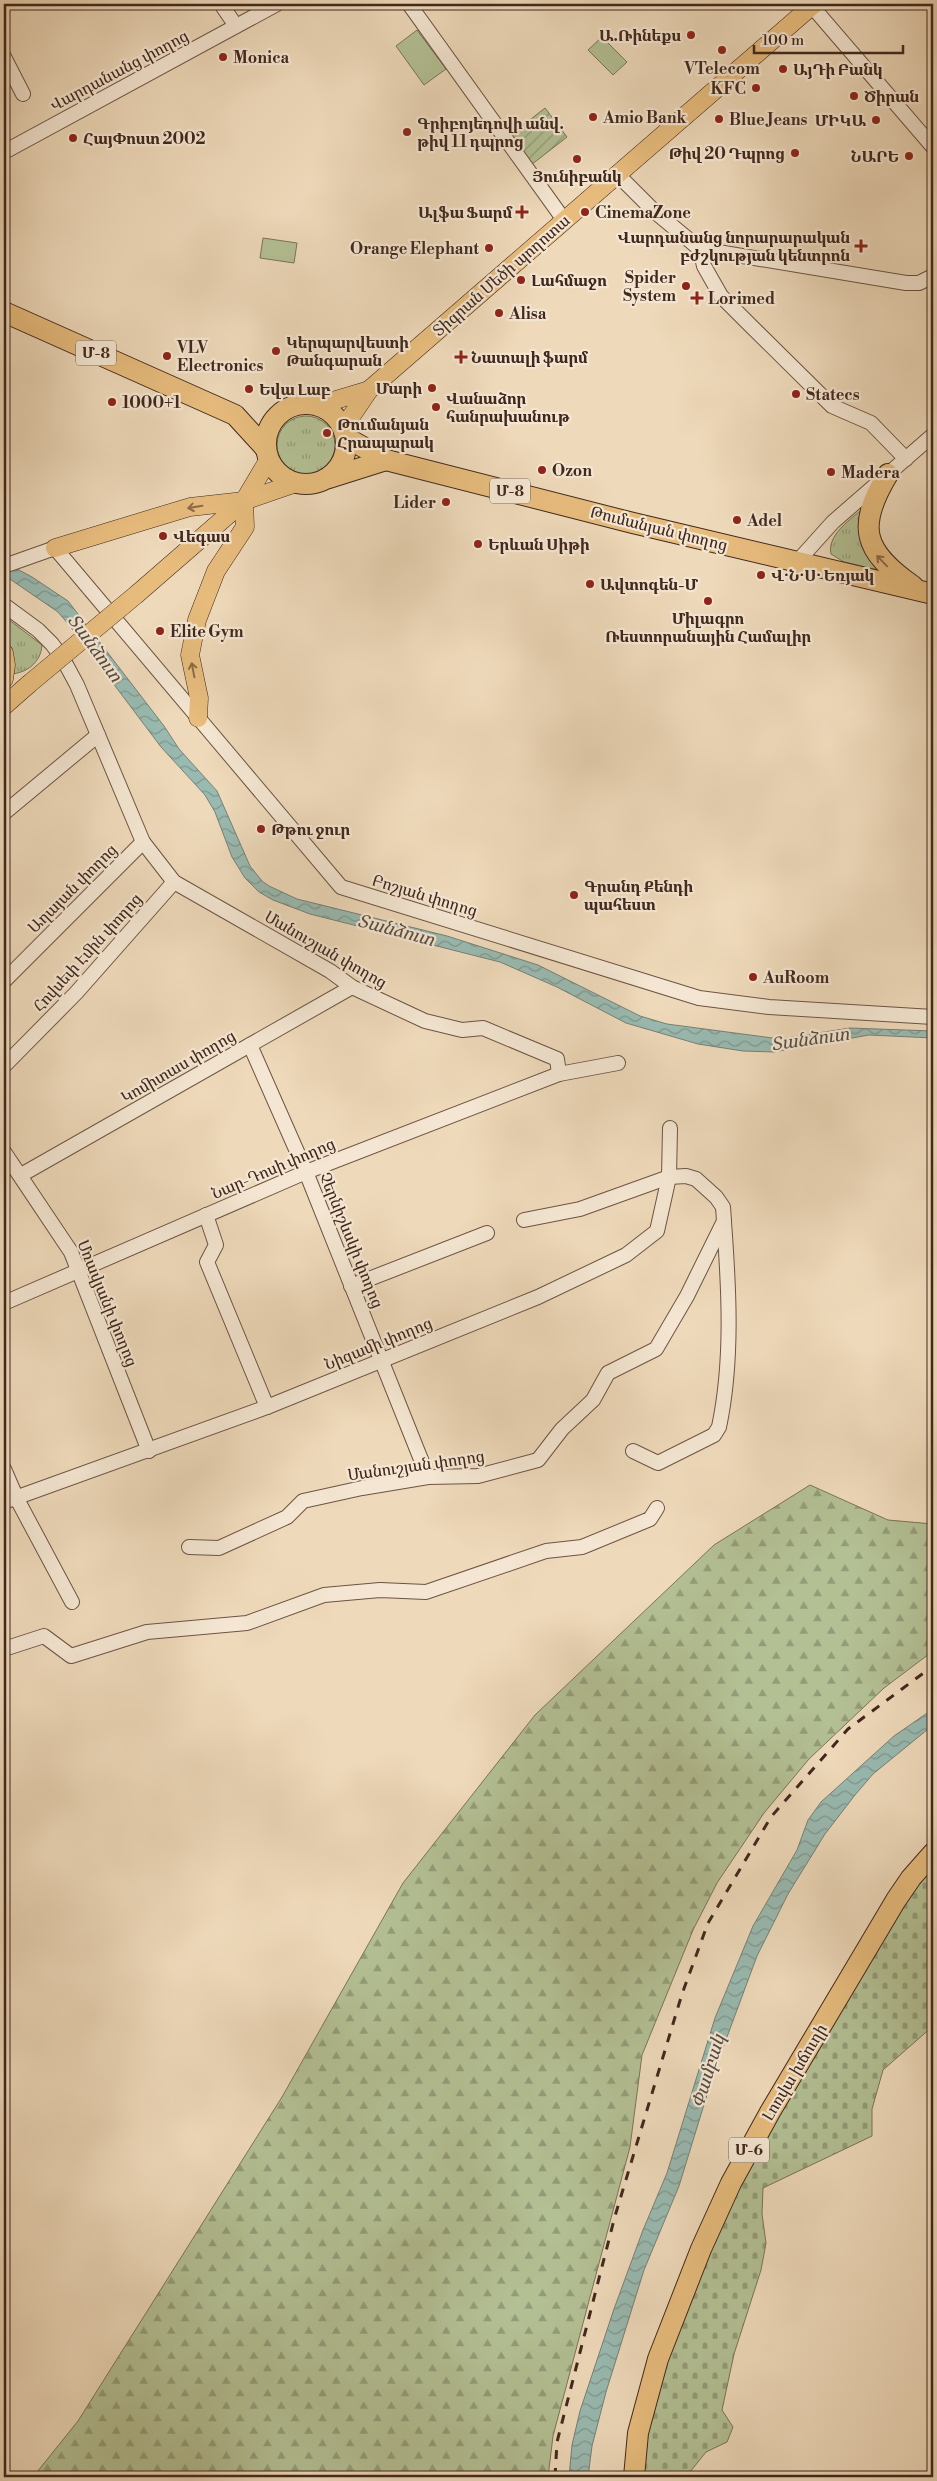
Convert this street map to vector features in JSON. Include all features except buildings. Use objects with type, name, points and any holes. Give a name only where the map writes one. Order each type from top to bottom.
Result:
[{"type":"highway","name":"Մ-8","points":[[4,312],[235,416],[277,416]]},
{"type":"highway","points":[[328,479],[343,462],[347,450],[345,433],[337,417],[320,405],[296,405],[277,416],[268,431],[267,454],[282,476],[296,483],[316,484],[386,460]]},
{"type":"highway","name":"Մ-8","points":[[235,416],[267,454]]},
{"type":"highway","name":"Մ-8","points":[[345,433],[386,460]]},
{"type":"highway","name":"Թումանյան փողոց","points":[[386,460],[796,562],[927,592]]},
{"type":"highway","points":[[888,474],[877,493],[870,513],[869,534],[871,544],[884,563],[927,592]]},
{"type":"highway","name":"Լոռվա խճուղի","points":[[634,2477],[638,2433],[658,2358],[701,2249],[731,2183],[770,2112],[896,1900],[911,1878],[933,1852]]},
{"type":"main road","name":"Տիգրան Մեծի պողոտա","points":[[345,433],[369,390],[812,5]]},
{"type":"main road","name":"Տիգրան Մեծի պողոտա","points":[[320,405],[369,390]]},
{"type":"main road","points":[[4,706],[244,501],[267,454]]},
{"type":"main road","points":[[55,548],[190,507],[244,501],[296,483]]},
{"type":"main road","points":[[198,718],[199,698],[190,655],[197,620],[216,571],[245,527],[244,501]]},
{"type":"main road","points":[[4,653],[6,665],[4,679]]},
{"type":"street","points":[[221,4],[236,26]]},
{"type":"street","name":"Վարդանանց փողոց","points":[[4,152],[277,4]]},
{"type":"street","points":[[409,4],[564,220]]},
{"type":"street","points":[[812,5],[933,147]]},
{"type":"street","points":[[4,57],[23,94]]},
{"type":"street","points":[[618,175],[654,211],[700,249],[906,283],[919,283],[933,276]]},
{"type":"street","points":[[700,249],[704,266],[721,296],[750,326],[832,406],[872,423],[906,459]]},
{"type":"street","points":[[796,562],[833,522],[933,435]]},
{"type":"street","points":[[4,566],[55,548]]},
{"type":"street","name":"Բոշյան փողոց","points":[[55,548],[341,887],[699,998],[769,1007],[933,1017]]},
{"type":"street","name":"Մանուշյան փողոց","points":[[4,605],[22,617],[52,644],[77,685],[143,842],[174,882],[352,986],[425,1021],[462,1030],[483,1028],[557,1059],[559,1074]]},
{"type":"street","points":[[4,813],[98,736]]},
{"type":"street","name":"Աղայան փողոց","points":[[4,981],[143,842]]},
{"type":"street","name":"Հովսեփ Էմին փողոց","points":[[4,1066],[76,993],[174,882]]},
{"type":"street","name":"Կոմիտաս փողոց","points":[[21,1175],[352,986]]},
{"type":"street","name":"Չերնիշևսկի փողոց","points":[[250,1045],[306,1172],[428,1477]]},
{"type":"street","points":[[559,1074],[618,1062]]},
{"type":"street","name":"Նար-Դոսի փողոց","points":[[4,1303],[306,1172],[559,1074]]},
{"type":"street","name":"Նիզամի փողոց","points":[[10,1501],[267,1408],[538,1297],[626,1255],[657,1231],[669,1177],[670,1128]]},
{"type":"street","name":"Մռավյանի փողոց","points":[[4,1152],[72,1252],[149,1451]]},
{"type":"street","points":[[524,1220],[580,1209],[669,1177],[686,1176],[696,1180],[706,1186],[723,1208],[728,1268],[728,1355],[719,1427],[714,1435],[658,1463],[633,1451]]},
{"type":"street","points":[[206,1215],[216,1245],[207,1262],[267,1408]]},
{"type":"street","name":"Մանուշյան փողոց","points":[[189,1547],[220,1548],[287,1518],[303,1501],[362,1488],[428,1477],[478,1476],[538,1460],[562,1429],[593,1400],[608,1373],[656,1349],[687,1296],[724,1221]]},
{"type":"street","points":[[351,1286],[487,1233]]},
{"type":"street","points":[[4,1469],[10,1501],[72,1602]]},
{"type":"street","points":[[4,1649],[44,1636],[71,1656],[147,1632],[247,1623],[324,1595],[380,1590],[426,1592],[546,1551],[582,1547],[650,1519],[657,1508]]},
{"type":"green space","points":[[417,30],[446,69],[424,85],[396,46]]},
{"type":"green space","points":[[602,37],[627,62],[613,75],[588,50]]},
{"type":"green space","points":[[545,108],[567,137],[531,165],[509,136]]},
{"type":"green space","points":[[263,238],[297,243],[294,263],[260,258]]},
{"type":"green space","points":[[306,416],[317,418],[327,424],[333,434],[335,445],[333,456],[327,466],[317,472],[306,474],[295,472],[285,466],[279,456],[277,445],[279,434],[285,424],[295,418]]},
{"type":"green space","points":[[871,502],[867,512],[891,573],[844,562],[831,554],[833,539],[838,532]]},
{"type":"green space","points":[[4,616],[42,645],[36,662],[22,672],[11,674],[5,637]]},
{"type":"green space","points":[[810,1485],[888,1520],[933,1524],[933,1651],[884,1688],[809,1759],[764,1813],[717,1883],[693,1930],[642,2055],[630,2147],[553,2436],[548,2477],[33,2477],[78,2421],[282,2097],[403,1883],[535,1715],[714,1545]]},
{"type":"green space","points":[[933,1863],[933,2026],[883,2070],[872,2109],[872,2136],[763,2188],[762,2214],[766,2243],[761,2270],[734,2354],[722,2410],[733,2427],[727,2442],[706,2452],[686,2477],[639,2477],[662,2364],[733,2188],[907,1896]]},
{"type":"water","name":"Տանձուտ","points":[[4,562],[32,577],[68,601],[164,726],[179,749],[217,791],[250,866],[262,881],[269,886],[297,899],[447,936],[538,965],[640,1016],[667,1024],[780,1039],[850,1028],[933,1031],[933,1038],[869,1035],[774,1052],[743,1051],[698,1044],[626,1023],[557,987],[500,962],[310,914],[273,900],[259,892],[245,878],[232,857],[215,812],[205,795],[161,747],[58,612],[4,575]]},
{"type":"water","name":"Փամբակ","points":[[933,1709],[933,1725],[873,1774],[825,1834],[788,1894],[757,1956],[714,2072],[679,2186],[644,2270],[606,2392],[592,2446],[588,2477],[569,2477],[572,2445],[580,2411],[614,2309],[643,2230],[667,2173],[715,2018],[753,1926],[797,1850],[808,1820],[821,1802],[894,1736]]},
{"type":"railway","points":[[555,2477],[557,2442],[615,2216],[682,1994],[708,1923],[771,1817],[848,1729],[933,1666]]},
{"type":"place","name":"Ա.Ռինեքս","points":[[691,35]]},
{"type":"place","name":"VTelecom","points":[[722,50]]},
{"type":"place","name":"Monica","points":[[223,57]]},
{"type":"place","name":"ԱյԴի Բանկ","points":[[783,69]]},
{"type":"place","name":"KFC","points":[[756,88]]},
{"type":"place","name":"Ծիրան","points":[[854,96]]},
{"type":"place","name":"Amio Bank","points":[[593,117]]},
{"type":"place","name":"Blue Jeans","points":[[719,119]]},
{"type":"place","name":"ՄԻԿԱ","points":[[876,120]]},
{"type":"place","name":"Գրիբոյեդովի անվ. թիվ 11 դպրոց","points":[[407,132]]},
{"type":"place","name":"ՀայՓոստ 2002","points":[[73,138]]},
{"type":"place","name":"Թիվ 20 Դպրոց","points":[[795,153]]},
{"type":"place","name":"ՆԱՐԵ","points":[[909,156]]},
{"type":"place","name":"Յունիբանկ","points":[[577,159]]},
{"type":"place","name":"Ալֆա Ֆարմ","points":[[522,212]]},
{"type":"place","name":"CinemaZone","points":[[585,212]]},
{"type":"place","name":"Վարդանանց նորարարական բժշկության կենտրոն","points":[[861,246]]},
{"type":"place","name":"Orange Elephant","points":[[489,248]]},
{"type":"place","name":"Լահմաջո","points":[[521,280]]},
{"type":"place","name":"Spider System","points":[[686,286]]},
{"type":"place","name":"Lorimed","points":[[697,298]]},
{"type":"place","name":"Alisa","points":[[499,313]]},
{"type":"place","name":"Կերպարվեստի Թանգարան","points":[[276,351]]},
{"type":"place","name":"VLV Electronics","points":[[167,356]]},
{"type":"place","name":"Նատալի ֆարմ","points":[[461,357]]},
{"type":"place","name":"Մարի","points":[[432,388]]},
{"type":"place","name":"Եվա Լաբ","points":[[249,389]]},
{"type":"place","name":"Statecs","points":[[796,394]]},
{"type":"place","name":"1000+1","points":[[112,402]]},
{"type":"place","name":"Վանաձոր հանրախանութ","points":[[436,407]]},
{"type":"place","name":"Թումանյան Հրապարակ","points":[[327,433]]},
{"type":"place","name":"Ozon","points":[[542,470]]},
{"type":"place","name":"Madera","points":[[831,472]]},
{"type":"place","name":"Lider","points":[[446,502]]},
{"type":"place","name":"Adel","points":[[737,520]]},
{"type":"place","name":"Վեգաս","points":[[163,536]]},
{"type":"place","name":"Երևան Սիթի","points":[[478,544]]},
{"type":"place","name":"Վ․Ն․Ս․ Եռյակ","points":[[761,575]]},
{"type":"place","name":"Ավտոգեն-Մ","points":[[590,584]]},
{"type":"place","name":"Միլագրո Ռեստորանային Համալիր","points":[[708,601]]},
{"type":"place","name":"Elite Gym","points":[[160,631]]},
{"type":"place","name":"Թթու ջուր","points":[[261,829]]},
{"type":"place","name":"Գրանդ Քենդի պահեստ","points":[[574,895]]},
{"type":"place","name":"AuRoom","points":[[753,977]]}]
